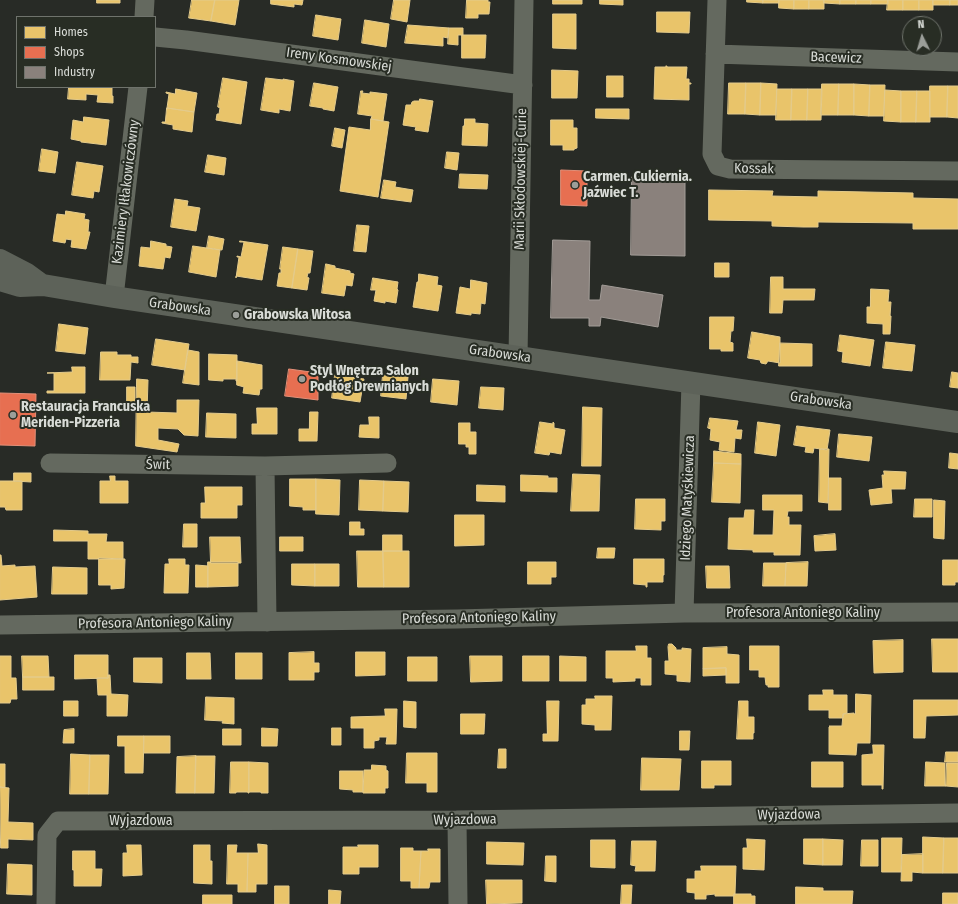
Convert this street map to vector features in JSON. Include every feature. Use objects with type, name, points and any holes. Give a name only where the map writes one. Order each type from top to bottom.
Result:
[{"type":"street","points":[[144,16],[145,0]]},
{"type":"street","name":"Marii Skłodowskiej-Curie","points":[[518,357],[524,0]]},
{"type":"street","name":"Kossak","points":[[716,0],[712,154],[718,166],[730,169],[958,170]]},
{"type":"street","name":"Ireny Kosmowskiej","points":[[156,37],[523,85]]},
{"type":"street","name":"Bacewicz","points":[[715,54],[958,62]]},
{"type":"street","name":"Kazimiery Iłłakowiczówny","points":[[114,297],[138,88]]},
{"type":"street","name":"Grabowska","points":[[0,260],[27,274],[42,285]]},
{"type":"street","name":"Grabowska","points":[[0,280],[20,286],[42,285],[114,297],[958,422]]},
{"type":"street","name":"Idziego Matyśkiewicza","points":[[684,613],[691,382]]},
{"type":"street","name":"Świt","points":[[50,463],[265,466],[387,463]]},
{"type":"street","points":[[265,466],[267,622]]},
{"type":"street","name":"Profesora Antoniego Kaliny","points":[[0,625],[457,619],[684,613],[958,612]]},
{"type":"street","name":"Wyjazdowa","points":[[46,904],[47,835],[58,821],[457,820],[958,813]]},
{"type":"street","points":[[457,820],[458,904]]},
{"type":"building: Homes","points":[[97,0],[120,0],[120,3],[97,3]]},
{"type":"building: Homes","points":[[192,0],[215,0],[211,21],[189,18]]},
{"type":"building: Homes","points":[[215,0],[239,0],[235,25],[211,21]]},
{"type":"building: Homes","points":[[271,0],[303,0],[302,5],[294,4],[294,7],[271,4]]},
{"type":"building: Homes","points":[[394,0],[410,0],[407,22],[391,19]]},
{"type":"building: Homes","points":[[467,0],[488,0],[488,2],[490,2],[489,14],[478,14],[478,18],[466,18]]},
{"type":"building: Homes","points":[[553,0],[582,0],[582,4],[553,4]]},
{"type":"building: Homes","points":[[600,0],[623,0],[623,5],[600,4]]},
{"type":"building: Homes","points":[[747,0],[763,0],[763,3],[747,2]]},
{"type":"building: Homes","points":[[763,0],[779,0],[779,3],[763,3]]},
{"type":"building: Homes","points":[[779,0],[794,0],[794,9],[779,8]]},
{"type":"building: Homes","points":[[794,0],[809,0],[809,9],[794,9]]},
{"type":"building: Homes","points":[[809,0],[824,0],[824,9],[809,9]]},
{"type":"building: Homes","points":[[824,0],[840,0],[840,4],[824,3]]},
{"type":"building: Homes","points":[[840,0],[856,0],[856,4],[840,4]]},
{"type":"building: Homes","points":[[856,0],[871,0],[871,4],[856,4]]},
{"type":"building: Homes","points":[[871,0],[888,0],[888,4],[871,4]]},
{"type":"building: Homes","points":[[888,0],[903,0],[903,10],[887,10]]},
{"type":"building: Homes","points":[[903,0],[919,0],[919,10],[903,10]]},
{"type":"building: Homes","points":[[919,0],[933,0],[933,10],[919,10]]},
{"type":"building: Homes","points":[[933,0],[950,0],[950,5],[933,5]]},
{"type":"building: Homes","points":[[950,0],[958,0],[958,5],[950,5]]},
{"type":"building: Homes","points":[[657,12],[690,12],[689,33],[657,32]]},
{"type":"building: Homes","points":[[553,14],[576,14],[576,49],[553,48]]},
{"type":"building: Homes","points":[[316,15],[341,19],[338,40],[313,36]]},
{"type":"building: Homes","points":[[365,20],[389,24],[386,47],[362,43]]},
{"type":"building: Homes","points":[[408,25],[449,28],[448,38],[443,37],[443,46],[405,43]]},
{"type":"building: Homes","points":[[449,28],[463,28],[463,35],[458,35],[458,45],[448,44]]},
{"type":"building: Homes","points":[[462,35],[486,35],[485,58],[462,58]]},
{"type":"building: Homes","points":[[655,67],[687,67],[686,79],[689,79],[689,83],[691,83],[689,84],[689,100],[654,99]]},
{"type":"building: Homes","points":[[552,70],[578,71],[577,98],[552,98]]},
{"type":"building: Homes","points":[[607,76],[623,76],[623,97],[607,97]]},
{"type":"building: Homes","points":[[223,78],[247,82],[241,124],[216,120],[220,108],[218,107]]},
{"type":"building: Homes","points":[[266,78],[294,81],[290,111],[279,109],[279,113],[261,110]]},
{"type":"building: Homes","points":[[314,83],[338,87],[334,111],[310,106]]},
{"type":"building: Homes","points":[[729,83],[746,83],[745,114],[728,114]]},
{"type":"building: Homes","points":[[746,83],[761,83],[760,115],[745,114]]},
{"type":"building: Homes","points":[[761,83],[777,84],[776,115],[760,115]]},
{"type":"building: Homes","points":[[822,84],[839,84],[838,115],[821,115]]},
{"type":"building: Homes","points":[[839,84],[854,84],[854,115],[838,115]]},
{"type":"building: Homes","points":[[854,84],[870,85],[869,116],[854,115]]},
{"type":"building: Homes","points":[[870,85],[885,85],[884,116],[869,116]]},
{"type":"building: Homes","points":[[930,86],[948,86],[947,117],[930,117]]},
{"type":"building: Homes","points":[[948,86],[958,86],[958,118],[947,117]]},
{"type":"building: Homes","points":[[69,88],[112,88],[113,103],[97,102],[98,95],[86,94],[86,100],[68,99]]},
{"type":"building: Homes","points":[[176,89],[197,93],[194,112],[167,108],[169,94],[166,92],[175,94]]},
{"type":"building: Homes","points":[[777,89],[792,89],[791,120],[776,120]]},
{"type":"building: Homes","points":[[792,89],[808,89],[807,120],[791,120]]},
{"type":"building: Homes","points":[[808,89],[822,89],[821,120],[807,120]]},
{"type":"building: Homes","points":[[885,90],[901,91],[901,122],[884,121]]},
{"type":"building: Homes","points":[[361,91],[363,91],[362,93],[370,94],[370,92],[387,94],[383,121],[371,119],[372,116],[358,114]]},
{"type":"building: Homes","points":[[901,91],[917,91],[916,122],[901,122]]},
{"type":"building: Homes","points":[[917,91],[930,91],[930,122],[916,122]]},
{"type":"building: Homes","points":[[420,99],[433,101],[428,132],[415,130],[416,127],[403,125],[406,105],[411,105],[412,102],[419,101]]},
{"type":"building: Homes","points":[[167,108],[194,112],[192,132],[173,129],[173,125],[162,123],[165,122]]},
{"type":"building: Homes","points":[[596,109],[629,109],[629,119],[596,118]]},
{"type":"building: Homes","points":[[84,117],[109,120],[106,145],[81,142],[71,139],[73,120],[83,122]]},
{"type":"building: Homes","points":[[371,119],[389,122],[378,197],[340,191],[349,127],[370,130]]},
{"type":"building: Homes","points":[[465,119],[475,119],[475,123],[488,124],[487,146],[462,145]]},
{"type":"building: Homes","points":[[551,120],[573,120],[573,128],[577,128],[577,148],[574,150],[563,150],[563,145],[551,145]]},
{"type":"building: Homes","points":[[335,128],[345,130],[342,148],[332,146]]},
{"type":"building: Homes","points":[[42,149],[58,152],[55,173],[39,171]]},
{"type":"building: Homes","points":[[447,152],[459,153],[457,170],[445,168]]},
{"type":"building: Homes","points":[[208,155],[226,158],[224,175],[205,172]]},
{"type":"building: Homes","points":[[77,162],[103,166],[99,192],[94,191],[93,198],[72,195]]},
{"type":"building: Homes","points":[[460,174],[488,175],[487,189],[459,188]]},
{"type":"building: Homes","points":[[384,180],[396,182],[395,187],[413,190],[411,202],[381,198]]},
{"type":"building: Homes","points":[[709,190],[773,191],[772,196],[818,197],[818,191],[913,193],[913,198],[958,199],[958,229],[913,229],[913,223],[818,222],[818,227],[803,227],[772,226],[772,221],[709,220]]},
{"type":"building: Homes","points":[[175,199],[188,201],[187,206],[200,208],[196,231],[171,227]]},
{"type":"building: Homes","points":[[66,211],[85,214],[84,219],[89,220],[88,232],[90,232],[86,249],[71,247],[72,240],[66,239],[65,243],[53,241],[57,214],[65,215]]},
{"type":"building: Homes","points":[[357,225],[369,226],[366,252],[354,251]]},
{"type":"building: Homes","points":[[209,236],[224,239],[222,250],[207,248]]},
{"type":"building: Homes","points":[[151,241],[166,244],[166,246],[172,247],[170,258],[165,257],[163,269],[139,266],[141,247],[150,248]]},
{"type":"building: Homes","points":[[240,241],[268,245],[262,280],[236,276],[239,257],[237,256],[241,257],[244,242]]},
{"type":"building: Homes","points":[[193,246],[220,250],[216,277],[189,272]]},
{"type":"building: Homes","points":[[283,247],[298,249],[292,288],[277,286],[279,273],[281,273],[280,269]]},
{"type":"building: Homes","points":[[298,249],[313,251],[310,273],[308,273],[307,277],[309,278],[307,290],[292,288]]},
{"type":"building: Homes","points":[[715,263],[729,263],[729,277],[715,277]]},
{"type":"building: Homes","points":[[326,264],[335,266],[335,268],[350,271],[350,273],[354,274],[352,286],[346,285],[344,296],[322,293]]},
{"type":"building: Homes","points":[[419,274],[438,277],[437,285],[442,286],[438,311],[413,307]]},
{"type":"building: Homes","points":[[771,277],[783,277],[783,289],[815,289],[814,300],[783,300],[782,313],[770,313]]},
{"type":"building: Homes","points":[[373,278],[398,282],[396,303],[374,301],[376,290],[371,290]]},
{"type":"building: Homes","points":[[471,280],[487,283],[485,304],[481,303],[480,314],[471,313],[471,315],[456,313],[460,287],[470,289]]},
{"type":"building: Homes","points":[[871,289],[889,290],[888,302],[891,302],[890,334],[883,334],[883,324],[867,323],[867,307],[870,307]]},
{"type":"building: Homes","points":[[710,317],[734,317],[733,331],[731,331],[730,342],[733,343],[733,351],[710,349]]},
{"type":"building: Homes","points":[[59,324],[88,328],[85,354],[56,351]]},
{"type":"building: Homes","points":[[752,332],[780,337],[780,363],[768,361],[766,364],[761,363],[760,360],[748,358]]},
{"type":"building: Homes","points":[[840,335],[874,340],[870,366],[842,362],[843,352],[838,351]]},
{"type":"building: Homes","points":[[156,339],[189,344],[185,370],[152,365]]},
{"type":"building: Homes","points":[[886,342],[915,345],[912,371],[883,368]]},
{"type":"building: Homes","points":[[780,343],[812,344],[812,366],[779,366]]},
{"type":"building: Homes","points":[[188,350],[199,352],[199,385],[183,383]]},
{"type":"building: Homes","points":[[101,352],[117,352],[117,355],[131,355],[131,357],[138,357],[138,363],[131,362],[130,380],[100,380]]},
{"type":"building: Homes","points":[[209,354],[237,355],[237,381],[236,379],[223,379],[223,381],[209,380]]},
{"type":"building: Homes","points":[[237,361],[262,365],[262,389],[260,389],[259,395],[243,393],[244,387],[237,385]]},
{"type":"building: Homes","points":[[72,367],[85,367],[85,393],[47,393],[47,391],[54,391],[54,373],[47,373],[72,372]]},
{"type":"building: Homes","points":[[952,372],[958,373],[958,388],[950,387]]},
{"type":"building: Homes","points":[[335,375],[364,379],[360,402],[332,398]]},
{"type":"building: Homes","points":[[383,375],[408,377],[406,399],[381,396]]},
{"type":"building: Homes","points":[[137,379],[148,380],[147,412],[177,413],[177,400],[199,400],[198,436],[184,435],[178,429],[158,428],[158,440],[179,444],[177,452],[136,446]]},
{"type":"building: Homes","points":[[433,379],[459,381],[457,405],[431,402]]},
{"type":"building: Homes","points":[[127,387],[135,387],[135,406],[127,406]]},
{"type":"building: Homes","points":[[481,387],[504,388],[503,410],[479,408]]},
{"type":"building: Homes","points":[[583,407],[602,408],[601,466],[582,466]]},
{"type":"building: Homes","points":[[257,408],[277,408],[277,434],[252,434],[252,424],[257,424]]},
{"type":"building: Homes","points":[[310,412],[318,412],[317,441],[299,441],[299,429],[309,429]]},
{"type":"building: Homes","points":[[207,413],[236,414],[236,438],[206,437]]},
{"type":"building: Homes","points":[[369,417],[379,417],[379,438],[359,437],[360,425],[369,425]]},
{"type":"building: Homes","points":[[710,418],[738,421],[736,430],[742,430],[741,439],[735,438],[734,452],[719,450],[720,442],[710,440],[711,429],[708,428]]},
{"type":"building: Homes","points":[[540,422],[553,424],[553,422],[554,428],[565,430],[561,454],[550,452],[549,455],[535,453]]},
{"type":"building: Homes","points":[[758,422],[780,425],[776,456],[755,453]]},
{"type":"building: Homes","points":[[459,423],[470,423],[470,432],[476,432],[476,454],[469,454],[469,447],[466,447],[466,444],[459,444]]},
{"type":"building: Homes","points":[[797,426],[830,430],[827,450],[814,448],[813,453],[805,452],[806,447],[794,445]]},
{"type":"building: Homes","points":[[839,434],[872,437],[869,461],[837,457]]},
{"type":"building: Homes","points":[[820,449],[829,449],[828,503],[819,502]]},
{"type":"building: Homes","points":[[714,451],[741,454],[741,464],[714,463]]},
{"type":"building: Homes","points":[[950,453],[958,454],[958,469],[949,468]]},
{"type":"building: Homes","points":[[714,463],[741,464],[740,503],[712,502]]},
{"type":"building: Homes","points":[[884,471],[906,472],[905,489],[891,489],[892,503],[871,505],[869,490],[883,488],[882,475],[884,475]]},
{"type":"building: Homes","points":[[14,473],[31,473],[31,482],[14,481]]},
{"type":"building: Homes","points":[[573,474],[600,475],[599,511],[571,511]]},
{"type":"building: Homes","points":[[521,475],[548,476],[548,478],[557,478],[557,492],[521,491]]},
{"type":"building: Homes","points":[[110,476],[115,476],[115,481],[128,481],[128,503],[100,503],[100,481],[110,481]]},
{"type":"building: Homes","points":[[829,478],[841,478],[841,510],[829,510]]},
{"type":"building: Homes","points":[[290,479],[316,479],[316,510],[303,510],[303,507],[290,506]]},
{"type":"building: Homes","points":[[316,479],[340,480],[339,515],[316,514]]},
{"type":"building: Homes","points":[[360,480],[384,481],[383,511],[359,510]]},
{"type":"building: Homes","points":[[0,481],[22,481],[22,510],[6,510],[5,507],[0,507]]},
{"type":"building: Homes","points":[[384,481],[409,482],[408,512],[383,511]]},
{"type":"building: Homes","points":[[477,485],[505,486],[505,502],[477,501]]},
{"type":"building: Homes","points":[[205,487],[242,487],[242,505],[237,505],[237,518],[201,518],[201,503],[205,503]]},
{"type":"building: Homes","points":[[763,495],[802,495],[802,511],[788,511],[787,517],[789,517],[789,525],[801,525],[800,555],[774,555],[774,552],[753,552],[753,550],[728,549],[729,518],[744,518],[745,510],[754,510],[753,535],[773,535],[774,510],[763,510]]},
{"type":"building: Homes","points":[[636,499],[665,499],[665,521],[661,521],[661,530],[635,529]]},
{"type":"building: Homes","points":[[915,499],[932,499],[932,517],[914,517]]},
{"type":"building: Homes","points":[[934,500],[945,501],[944,539],[934,538]]},
{"type":"building: Homes","points":[[455,515],[484,515],[484,545],[455,546]]},
{"type":"building: Homes","points":[[350,522],[360,522],[360,529],[364,529],[364,535],[350,535]]},
{"type":"building: Homes","points":[[184,524],[197,524],[197,547],[183,547]]},
{"type":"building: Homes","points":[[54,530],[88,531],[88,534],[107,534],[106,542],[123,542],[123,559],[88,559],[88,541],[54,541]]},
{"type":"building: Homes","points":[[835,534],[836,550],[815,551],[814,536]]},
{"type":"building: Homes","points":[[383,535],[402,535],[402,551],[383,551]]},
{"type":"building: Homes","points":[[210,537],[240,537],[241,563],[211,563]]},
{"type":"building: Homes","points":[[280,537],[303,537],[303,551],[280,551]]},
{"type":"building: Homes","points":[[598,548],[615,548],[614,558],[597,558]]},
{"type":"building: Homes","points":[[357,551],[383,551],[384,587],[358,587]]},
{"type":"building: Homes","points":[[383,551],[409,551],[409,587],[384,587]]},
{"type":"building: Homes","points":[[0,555],[2,566],[35,566],[37,597],[0,600]]},
{"type":"building: Homes","points":[[99,558],[125,559],[124,588],[111,589],[111,585],[99,585]]},
{"type":"building: Homes","points":[[169,559],[185,559],[185,565],[189,565],[188,593],[164,593],[165,564],[169,564]]},
{"type":"building: Homes","points":[[634,559],[664,559],[663,582],[647,582],[647,587],[646,585],[634,584]]},
{"type":"building: Homes","points":[[943,560],[958,560],[958,582],[955,582],[955,585],[943,585]]},
{"type":"building: Homes","points":[[208,562],[238,562],[238,586],[208,587]]},
{"type":"building: Homes","points":[[528,562],[556,562],[556,577],[551,577],[551,584],[528,584]]},
{"type":"building: Homes","points":[[808,562],[807,586],[785,586],[786,563]]},
{"type":"building: Homes","points":[[764,563],[786,563],[785,586],[763,586]]},
{"type":"building: Homes","points":[[292,564],[315,564],[315,586],[292,585]]},
{"type":"building: Homes","points":[[315,564],[339,564],[339,586],[315,586]]},
{"type":"building: Homes","points":[[196,565],[208,566],[208,587],[196,587]]},
{"type":"building: Homes","points":[[706,566],[729,566],[730,588],[707,588]]},
{"type":"building: Homes","points":[[53,567],[87,568],[87,594],[52,594]]},
{"type":"building: Homes","points":[[932,639],[958,639],[958,672],[933,672]]},
{"type":"building: Homes","points":[[903,640],[903,672],[874,673],[873,641]]},
{"type":"building: Homes","points":[[669,644],[672,644],[676,650],[682,650],[682,648],[691,649],[690,682],[677,681],[677,675],[665,674],[665,661],[669,661]]},
{"type":"building: Homes","points":[[636,646],[647,646],[647,658],[651,658],[651,685],[641,685],[641,678],[635,678],[635,681],[613,682],[613,678],[606,678],[606,651],[636,651]]},
{"type":"building: Homes","points":[[750,646],[779,646],[779,687],[768,687],[768,685],[766,685],[765,677],[759,677],[759,670],[750,670]]},
{"type":"building: Homes","points":[[727,647],[727,654],[739,655],[739,683],[726,683],[726,668],[703,669],[703,648]]},
{"type":"building: Homes","points":[[314,652],[314,663],[319,663],[319,672],[314,672],[314,680],[289,680],[289,653]]},
{"type":"building: Homes","points":[[356,652],[385,652],[385,675],[356,676]]},
{"type":"building: Homes","points":[[187,653],[210,653],[211,679],[187,679]]},
{"type":"building: Homes","points":[[236,653],[262,653],[262,679],[236,679]]},
{"type":"building: Homes","points":[[75,655],[108,655],[108,678],[75,679]]},
{"type":"building: Homes","points":[[0,656],[11,656],[11,678],[16,678],[17,699],[11,699],[10,703],[0,703]]},
{"type":"building: Homes","points":[[22,656],[48,656],[49,677],[23,677]]},
{"type":"building: Homes","points":[[470,656],[502,656],[502,681],[471,682]]},
{"type":"building: Homes","points":[[523,656],[549,656],[549,681],[523,681]]},
{"type":"building: Homes","points":[[560,656],[586,657],[586,681],[560,681]]},
{"type":"building: Homes","points":[[408,657],[437,657],[437,681],[408,681]]},
{"type":"building: Homes","points":[[134,658],[162,658],[162,683],[134,682]]},
{"type":"building: Homes","points":[[726,668],[726,675],[703,676],[703,669]]},
{"type":"building: Homes","points":[[108,675],[110,675],[111,694],[128,695],[127,716],[107,716],[107,695],[98,695],[97,678],[108,678]]},
{"type":"building: Homes","points":[[23,677],[54,677],[54,690],[23,690]]},
{"type":"building: Homes","points":[[823,690],[833,690],[833,695],[847,695],[847,713],[843,714],[843,718],[829,718],[829,710],[809,710],[809,695],[823,695]]},
{"type":"building: Homes","points":[[856,694],[871,695],[870,743],[857,743],[856,755],[829,754],[829,726],[842,726],[843,714],[855,714]]},
{"type":"building: Homes","points":[[595,696],[612,696],[611,730],[595,730],[595,725],[582,724],[582,705],[586,705],[586,699],[595,699]]},
{"type":"building: Homes","points":[[206,697],[234,698],[234,724],[222,723],[223,721],[205,720]]},
{"type":"building: Homes","points":[[914,700],[958,700],[958,715],[926,716],[925,738],[914,738]]},
{"type":"building: Homes","points":[[64,701],[78,701],[78,716],[64,716]]},
{"type":"building: Homes","points":[[404,701],[416,702],[416,728],[404,727]]},
{"type":"building: Homes","points":[[547,701],[559,701],[558,741],[543,741],[543,734],[547,734]]},
{"type":"building: Homes","points":[[739,701],[748,701],[748,717],[754,717],[753,739],[737,739]]},
{"type":"building: Homes","points":[[385,709],[397,709],[396,744],[386,744],[387,737],[379,737],[379,740],[374,741],[374,748],[364,748],[364,728],[351,728],[351,717],[385,716]]},
{"type":"building: Homes","points":[[461,714],[485,714],[484,734],[461,734]]},
{"type":"building: Homes","points":[[262,728],[278,729],[277,746],[262,746]]},
{"type":"building: Homes","points":[[332,728],[341,728],[341,745],[332,745]]},
{"type":"building: Homes","points":[[74,729],[74,743],[63,743],[64,730]]},
{"type":"building: Homes","points":[[223,729],[241,729],[241,745],[223,745]]},
{"type":"building: Homes","points":[[680,731],[690,731],[689,750],[680,750]]},
{"type":"building: Homes","points":[[118,736],[144,736],[143,773],[125,773],[125,746],[118,746]]},
{"type":"building: Homes","points":[[144,736],[170,736],[170,753],[144,753]]},
{"type":"building: Homes","points":[[873,745],[884,745],[883,789],[882,785],[862,785],[862,755],[873,754]]},
{"type":"building: Homes","points":[[499,749],[506,749],[506,768],[498,768]]},
{"type":"building: Homes","points":[[946,752],[958,752],[958,762],[945,762]]},
{"type":"building: Homes","points":[[407,753],[437,753],[437,792],[427,792],[427,783],[406,783]]},
{"type":"building: Homes","points":[[71,754],[90,755],[89,794],[70,794]]},
{"type":"building: Homes","points":[[90,755],[109,755],[108,794],[89,794]]},
{"type":"building: Homes","points":[[196,756],[195,793],[176,793],[177,757]]},
{"type":"building: Homes","points":[[196,756],[215,756],[214,793],[195,793]]},
{"type":"building: Homes","points":[[642,758],[681,759],[679,790],[641,790]]},
{"type":"building: Homes","points":[[702,761],[731,761],[731,785],[714,785],[714,788],[702,788]]},
{"type":"building: Homes","points":[[231,762],[249,762],[249,793],[230,793]]},
{"type":"building: Homes","points":[[249,762],[268,763],[268,793],[249,792]]},
{"type":"building: Homes","points":[[812,762],[843,762],[843,787],[812,787]]},
{"type":"building: Homes","points":[[926,762],[945,763],[946,786],[925,786]]},
{"type":"building: Homes","points":[[947,763],[958,763],[958,787],[946,786]]},
{"type":"building: Homes","points":[[0,764],[5,764],[5,788],[0,787]]},
{"type":"building: Homes","points":[[372,765],[386,766],[386,770],[388,771],[388,788],[385,788],[385,793],[363,793],[364,770],[371,770]]},
{"type":"building: Homes","points":[[340,771],[363,771],[363,792],[353,792],[353,790],[340,789]]},
{"type":"building: Homes","points":[[0,787],[9,788],[8,822],[33,823],[33,840],[8,839],[8,848],[1,848]]},
{"type":"building: Homes","points":[[923,837],[944,838],[943,873],[923,873]]},
{"type":"building: Homes","points":[[882,838],[902,838],[901,872],[882,872]]},
{"type":"building: Homes","points":[[944,838],[958,838],[958,873],[943,873]]},
{"type":"building: Homes","points":[[747,839],[765,840],[764,870],[743,869],[743,848],[747,848]]},
{"type":"building: Homes","points":[[804,839],[823,839],[823,865],[804,864]]},
{"type":"building: Homes","points":[[823,839],[843,840],[842,865],[823,865]]},
{"type":"building: Homes","points":[[591,840],[615,840],[615,868],[591,867]]},
{"type":"building: Homes","points":[[862,840],[878,840],[878,866],[861,866]]},
{"type":"building: Homes","points":[[632,841],[656,841],[655,871],[635,871],[636,866],[631,865]]},
{"type":"building: Homes","points":[[487,842],[524,843],[523,865],[487,864]]},
{"type":"building: Homes","points":[[258,844],[267,845],[267,884],[256,884],[256,892],[247,892],[248,853],[258,853]]},
{"type":"building: Homes","points":[[127,845],[141,845],[142,875],[123,876],[123,853],[127,853]]},
{"type":"building: Homes","points":[[194,845],[210,845],[212,884],[194,883]]},
{"type":"building: Homes","points":[[228,845],[237,845],[236,853],[248,853],[247,892],[238,892],[238,884],[227,884]]},
{"type":"building: Homes","points":[[358,845],[378,845],[378,867],[359,867],[359,874],[343,874],[343,847],[358,847]]},
{"type":"building: Homes","points":[[401,848],[413,848],[413,851],[421,851],[419,888],[411,888],[411,881],[401,881]]},
{"type":"building: Homes","points":[[428,849],[440,849],[440,882],[430,882],[429,888],[419,888],[421,851],[428,851]]},
{"type":"building: Homes","points":[[73,851],[95,851],[95,869],[102,869],[101,886],[74,886]]},
{"type":"building: Homes","points":[[923,854],[923,873],[912,872],[912,881],[901,881],[902,855]]},
{"type":"building: Homes","points":[[546,856],[556,856],[556,882],[545,881]]},
{"type":"building: Homes","points":[[8,864],[32,865],[32,895],[7,894]]},
{"type":"building: Homes","points":[[701,866],[736,866],[734,896],[715,896],[715,894],[706,895],[706,899],[695,899],[695,893],[687,892],[687,879],[695,879],[695,871],[701,871]]},
{"type":"building: Homes","points":[[486,880],[522,880],[522,903],[487,904]]},
{"type":"building: Homes","points":[[622,885],[632,885],[631,904],[621,904]]},
{"type":"building: Homes","points":[[275,886],[289,886],[289,904],[275,904]]},
{"type":"building: Homes","points":[[796,887],[823,888],[823,891],[853,891],[852,904],[796,904]]},
{"type":"building: Homes","points":[[329,890],[341,891],[340,904],[329,904]]},
{"type":"building: Homes","points":[[943,893],[958,893],[958,904],[943,904]]},
{"type":"building: Homes","points":[[734,894],[751,894],[751,896],[755,896],[755,904],[734,904]]},
{"type":"building: Homes","points":[[203,895],[232,895],[232,904],[203,904]]},
{"type":"building: Shops","points":[[561,170],[587,171],[587,206],[561,205]]},
{"type":"building: Shops","points":[[289,369],[318,373],[318,400],[285,396]]},
{"type":"building: Shops","points":[[0,393],[36,394],[35,446],[0,445]]},
{"type":"building: Industry","points":[[632,177],[685,177],[685,256],[631,255]]},
{"type":"building: Industry","points":[[553,240],[590,241],[589,300],[600,300],[602,285],[663,295],[658,327],[601,317],[600,326],[589,326],[589,318],[551,318]]},
{"type":"place","name":"Carmen. Cukiernia. Jaźwiec T.","points":[[575,185]]},
{"type":"place","name":"Grabowska Witosa","points":[[236,315]]},
{"type":"place","name":"Styl Wnętrza Salon Podłóg Drewnianych","points":[[302,379]]},
{"type":"place","name":"Restauracja Francuska Meriden-Pizzeria","points":[[13,415]]}]
